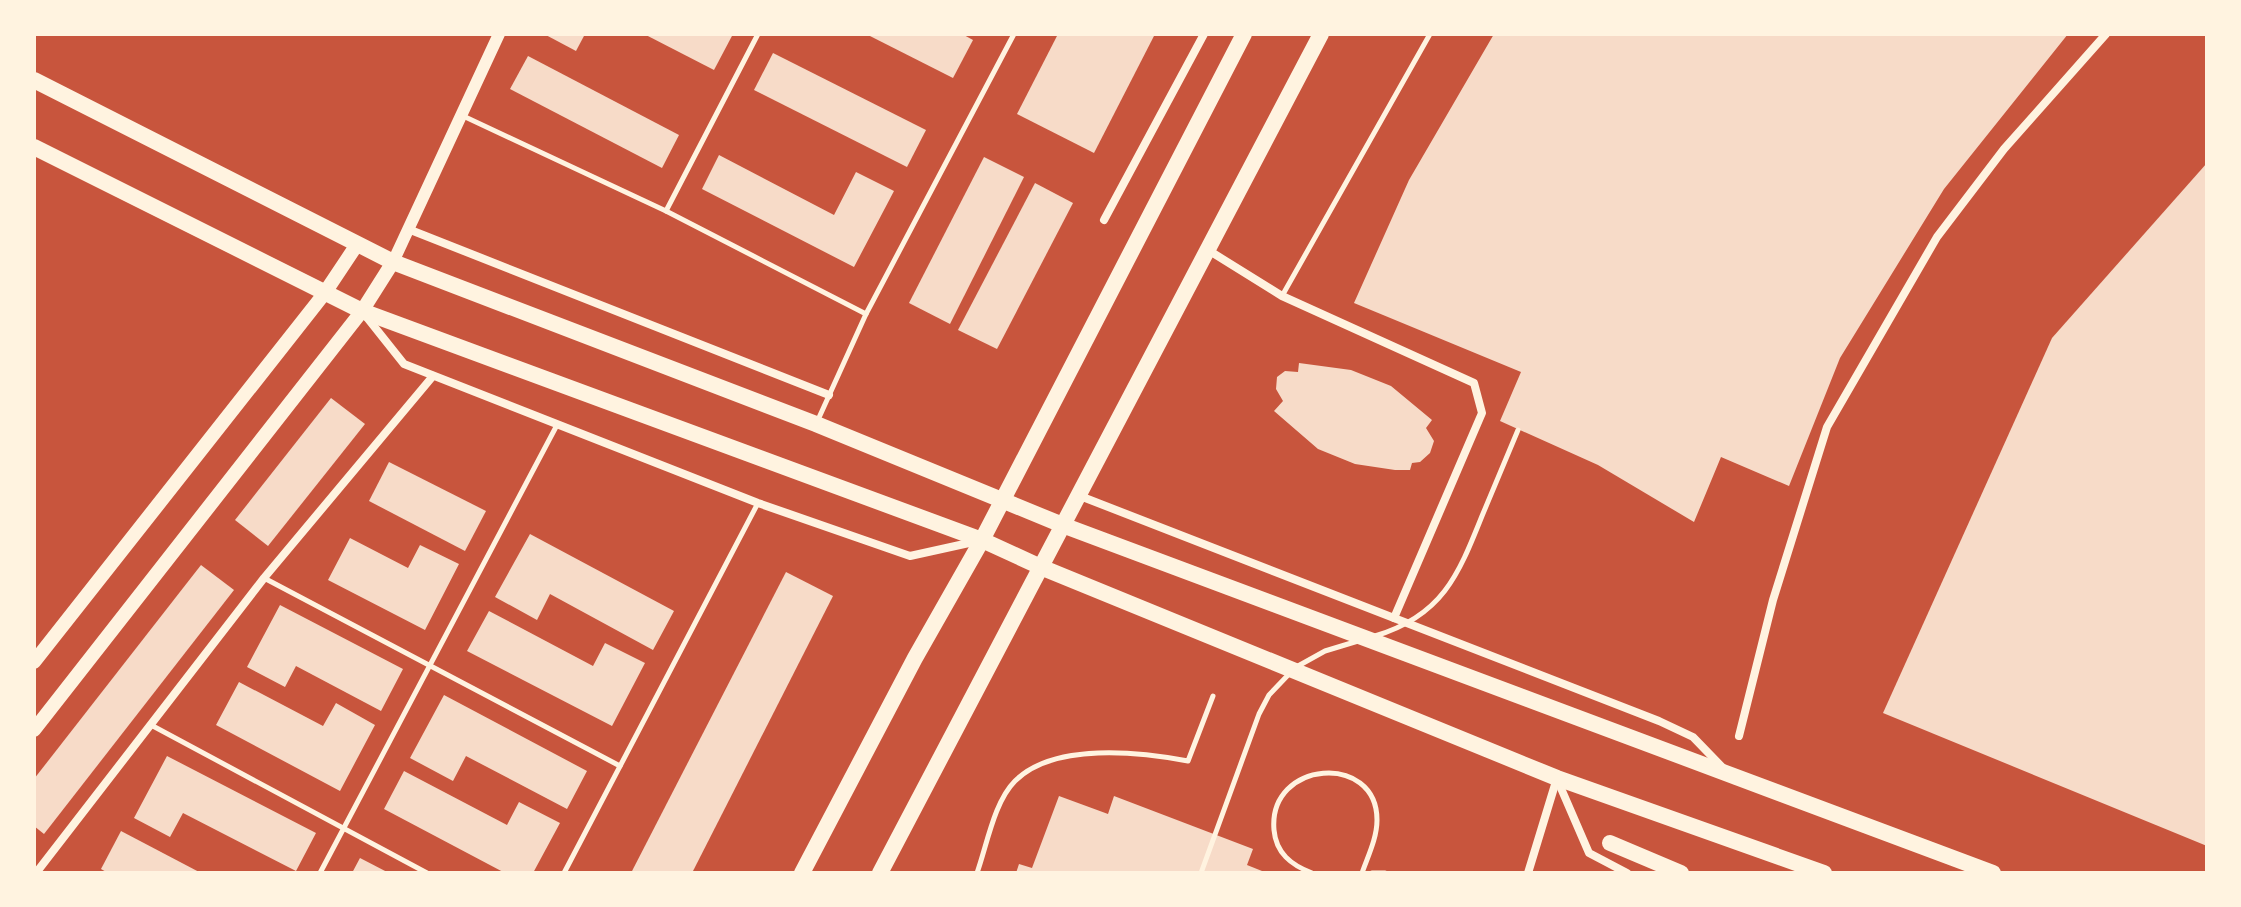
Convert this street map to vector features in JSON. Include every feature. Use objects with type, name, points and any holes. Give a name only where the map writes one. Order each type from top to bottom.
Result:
[{"type":"main road","points":[[802,873],[915,658],[982,540],[1244,34]]},
{"type":"main road","points":[[880,873],[1321,34]]},
{"type":"main road","points":[[34,80],[356,246],[393,262],[816,424],[1065,526],[1993,873]]},
{"type":"main road","points":[[34,147],[362,311],[982,540],[1043,568],[1557,778],[1824,873]]},
{"type":"main road","points":[[34,662],[324,294],[356,246]]},
{"type":"main road","points":[[34,730],[362,311],[393,262]]},
{"type":"main road","points":[[1610,843],[1681,873]]},
{"type":"street","points":[[393,262],[499,34]]},
{"type":"street","points":[[1104,220],[1204,34]]},
{"type":"street","points":[[1739,736],[1773,600],[1827,427],[1937,237],[2004,149],[2106,34]]},
{"type":"street","points":[[408,229],[829,395]]},
{"type":"street","points":[[1208,249],[1282,296],[1474,383],[1482,413],[1394,618]]},
{"type":"street","points":[[362,311],[404,364],[559,422],[758,503],[910,556],[982,540]]},
{"type":"street","points":[[36,873],[264,578],[433,376]]},
{"type":"street","points":[[1080,496],[1670,726],[1693,737],[1732,777]]},
{"type":"street","points":[[1528,873],[1557,778]]},
{"type":"street","points":[[1557,778],[1589,853],[1627,873]]},
{"type":"lane","points":[[666,211],[758,34]]},
{"type":"lane","points":[[816,424],[866,314],[1014,34]]},
{"type":"lane","points":[[1282,296],[1430,34]]},
{"type":"lane","points":[[460,115],[666,211],[866,314]]},
{"type":"lane","points":[[320,873],[559,422]]},
{"type":"lane","points":[[1201,873],[1269,695],[1302,663],[1325,651],[1413,621],[1437,602],[1457,577],[1518,430]]},
{"type":"lane","points":[[564,873],[758,503]]},
{"type":"lane","points":[[264,578],[620,766]]},
{"type":"lane","points":[[977,873],[997,815],[1014,782],[1042,763],[1091,754],[1138,751],[1188,761],[1213,696]]},
{"type":"lane","points":[[150,725],[427,873]]},
{"type":"lane","points":[[1312,873],[1296,867],[1281,853],[1273,816],[1280,799],[1305,777],[1338,772],[1352,777],[1373,799],[1377,831],[1362,873]]},
{"type":"lane","points":[[1372,873],[1385,873]]},
{"type":"building","points":[[544,34],[585,34],[576,51]]},
{"type":"building","points":[[644,34],[733,34],[714,70]]},
{"type":"building","points":[[866,34],[962,34],[973,40],[953,78]]},
{"type":"building","points":[[1058,34],[1155,34],[1094,153],[1017,114]]},
{"type":"building","points":[[1494,34],[2068,34],[1944,189],[1840,358],[1789,486],[1721,457],[1694,522],[1598,465],[1500,421],[1521,372],[1354,303],[1409,180]]},
{"type":"building","points":[[773,53],[926,130],[907,167],[754,90]]},
{"type":"building","points":[[528,56],[679,135],[662,168],[510,89]]},
{"type":"building","points":[[719,155],[834,215],[856,172],[894,191],[854,267],[702,189]]},
{"type":"building","points":[[984,157],[1024,177],[950,324],[909,303]]},
{"type":"building","points":[[2207,163],[2207,846],[1883,713],[2052,338]]},
{"type":"building","points":[[1035,183],[1073,203],[997,349],[958,330]]},
{"type":"building","points":[[1299,363],[1351,370],[1391,386],[1432,420],[1426,428],[1434,441],[1430,453],[1420,462],[1412,463],[1410,470],[1395,470],[1355,464],[1318,449],[1274,411],[1283,401],[1276,389],[1277,377],[1285,371],[1298,372]]},
{"type":"building","points":[[331,398],[365,424],[268,546],[235,520]]},
{"type":"building","points":[[389,462],[486,511],[465,551],[369,501]]},
{"type":"building","points":[[530,534],[674,611],[653,650],[550,594],[537,620],[495,597]]},
{"type":"building","points":[[350,538],[408,568],[420,545],[459,564],[425,630],[328,580]]},
{"type":"building","points":[[201,565],[234,590],[44,834],[34,826],[34,779]]},
{"type":"building","points":[[786,572],[833,596],[692,873],[631,873]]},
{"type":"building","points":[[280,605],[403,669],[381,711],[296,666],[285,687],[247,667]]},
{"type":"building","points":[[489,611],[593,666],[605,643],[645,663],[612,726],[467,651]]},
{"type":"building","points":[[239,682],[323,726],[336,703],[375,725],[340,791],[216,725]]},
{"type":"building","points":[[444,695],[587,771],[567,809],[466,756],[453,781],[410,758]]},
{"type":"building","points":[[167,756],[316,833],[296,871],[183,813],[170,837],[134,818]]},
{"type":"building","points":[[404,771],[507,825],[519,802],[560,823],[533,873],[505,873],[384,809]]},
{"type":"building","points":[[1059,796],[1108,814],[1114,796],[1253,849],[1247,865],[1267,873],[1016,873],[1019,864],[1032,868]]},
{"type":"building","points":[[121,831],[201,873],[108,873],[101,869]]},
{"type":"building","points":[[360,858],[389,873],[352,873]]}]
